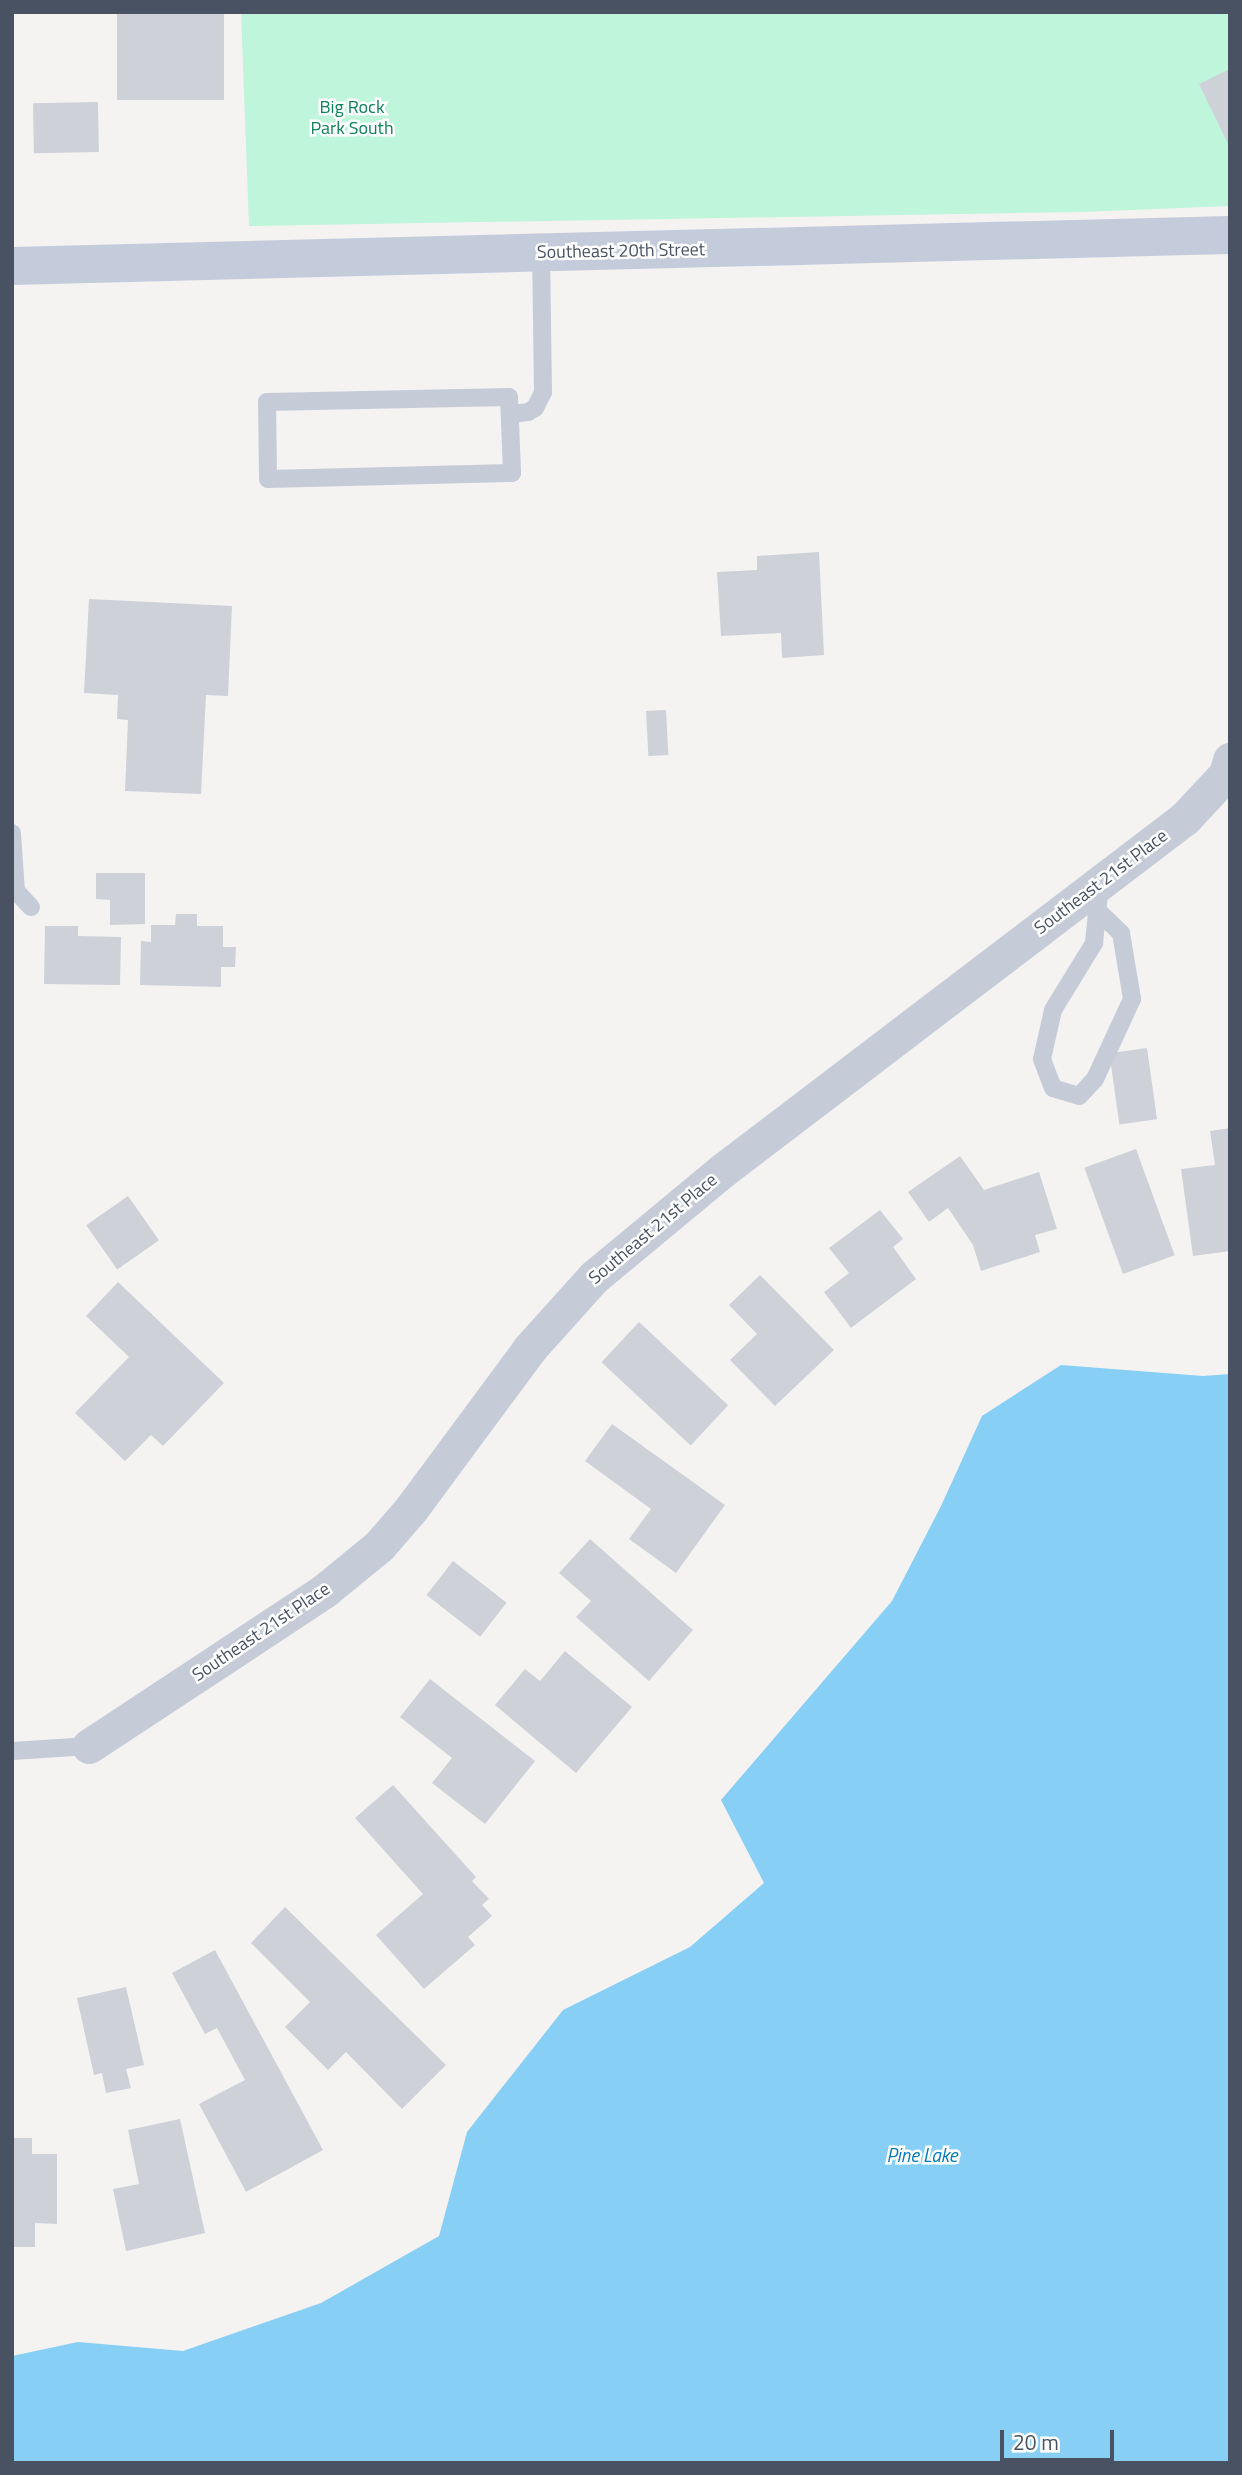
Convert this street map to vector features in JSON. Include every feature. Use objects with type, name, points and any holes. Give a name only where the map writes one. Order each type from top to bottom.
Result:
[{"type":"street","name":"Southeast 20th Street","points":[[12,266],[1230,235]]},
{"type":"street","name":"Southeast 21st Place","points":[[89,1746],[324,1591],[379,1546],[411,1509],[530,1348],[594,1277],[723,1170],[1099,897],[1185,818],[1228,767]]},
{"type":"lane","points":[[510,414],[536,408],[543,392],[541,252]]},
{"type":"lane","points":[[509,397],[510,414],[512,473],[268,478],[267,402],[509,397]]},
{"type":"lane","points":[[12,833],[16,891],[31,907]]},
{"type":"lane","points":[[1099,897],[1121,933],[1132,999],[1095,1079],[1079,1096],[1053,1088],[1042,1059],[1053,1010],[1094,943],[1099,897]]},
{"type":"lane","points":[[12,1751],[89,1746]]},
{"type":"green space","name":"Big Rock Park South","points":[[241,12],[1230,12],[1230,206],[1083,212],[249,226]]},
{"type":"water","name":"Pine Lake","points":[[1061,1365],[1203,1376],[1230,1374],[1230,2463],[12,2463],[12,2356],[78,2342],[183,2351],[321,2303],[439,2236],[467,2132],[563,2010],[690,1947],[764,1883],[721,1800],[892,1601],[941,1506],[982,1416]]},
{"type":"building","points":[[117,12],[224,12],[224,100],[117,100]]},
{"type":"building","points":[[1230,69],[1230,148],[1199,84]]},
{"type":"building","points":[[98,102],[99,152],[34,153],[33,103]]},
{"type":"building","points":[[819,552],[824,655],[782,658],[781,633],[721,636],[717,572],[757,570],[757,556]]},
{"type":"building","points":[[89,599],[232,606],[228,696],[206,695],[201,794],[125,791],[128,720],[117,719],[118,695],[84,693]]},
{"type":"building","points":[[666,710],[668,755],[648,756],[646,711]]},
{"type":"building","points":[[96,873],[145,873],[145,924],[110,925],[110,900],[96,899]]},
{"type":"building","points":[[176,914],[197,914],[197,926],[223,926],[223,947],[236,947],[235,967],[221,967],[221,987],[140,985],[141,941],[151,942],[151,925],[175,925]]},
{"type":"building","points":[[45,926],[78,926],[78,936],[121,937],[120,985],[44,984]]},
{"type":"building","points":[[1147,1048],[1157,1119],[1119,1125],[1109,1053]]},
{"type":"building","points":[[1230,1128],[1230,1251],[1193,1256],[1181,1169],[1215,1165],[1210,1131]]},
{"type":"building","points":[[1136,1149],[1175,1255],[1123,1274],[1084,1168]]},
{"type":"building","points":[[960,1156],[984,1190],[1039,1172],[1057,1229],[1035,1235],[1040,1252],[981,1271],[973,1245],[948,1208],[929,1222],[908,1192]]},
{"type":"building","points":[[128,1196],[159,1240],[117,1269],[86,1225]]},
{"type":"building","points":[[880,1210],[903,1239],[893,1247],[916,1279],[851,1328],[824,1292],[849,1273],[829,1248]]},
{"type":"building","points":[[760,1275],[834,1350],[775,1406],[730,1360],[757,1334],[729,1305]]},
{"type":"building","points":[[118,1282],[224,1383],[163,1446],[151,1435],[125,1461],[75,1413],[129,1357],[86,1316]]},
{"type":"building","points":[[639,1322],[728,1405],[691,1445],[601,1362]]},
{"type":"building","points":[[612,1424],[725,1505],[676,1573],[629,1539],[651,1509],[585,1461]]},
{"type":"building","points":[[590,1539],[693,1630],[649,1681],[576,1617],[591,1601],[559,1573]]},
{"type":"building","points":[[453,1561],[507,1603],[480,1637],[427,1595]]},
{"type":"building","points":[[565,1651],[632,1707],[576,1773],[495,1705],[525,1669],[540,1681]]},
{"type":"building","points":[[430,1679],[535,1761],[485,1824],[432,1783],[452,1758],[400,1717]]},
{"type":"building","points":[[393,1785],[476,1877],[472,1881],[489,1899],[482,1905],[492,1916],[468,1937],[475,1945],[424,1989],[376,1935],[423,1894],[355,1818]]},
{"type":"building","points":[[285,1907],[446,2065],[402,2109],[346,2052],[328,2070],[285,2027],[310,2002],[251,1943]]},
{"type":"building","points":[[215,1950],[323,2150],[246,2192],[199,2104],[245,2080],[217,2028],[205,2034],[172,1973]]},
{"type":"building","points":[[126,1987],[144,2065],[126,2069],[131,2088],[106,2093],[102,2073],[94,2075],[77,1998]]},
{"type":"building","points":[[180,2119],[205,2233],[126,2251],[113,2189],[139,2184],[128,2130]]},
{"type":"building","points":[[12,2138],[32,2138],[32,2154],[57,2154],[57,2224],[35,2223],[35,2247],[12,2247]]}]
